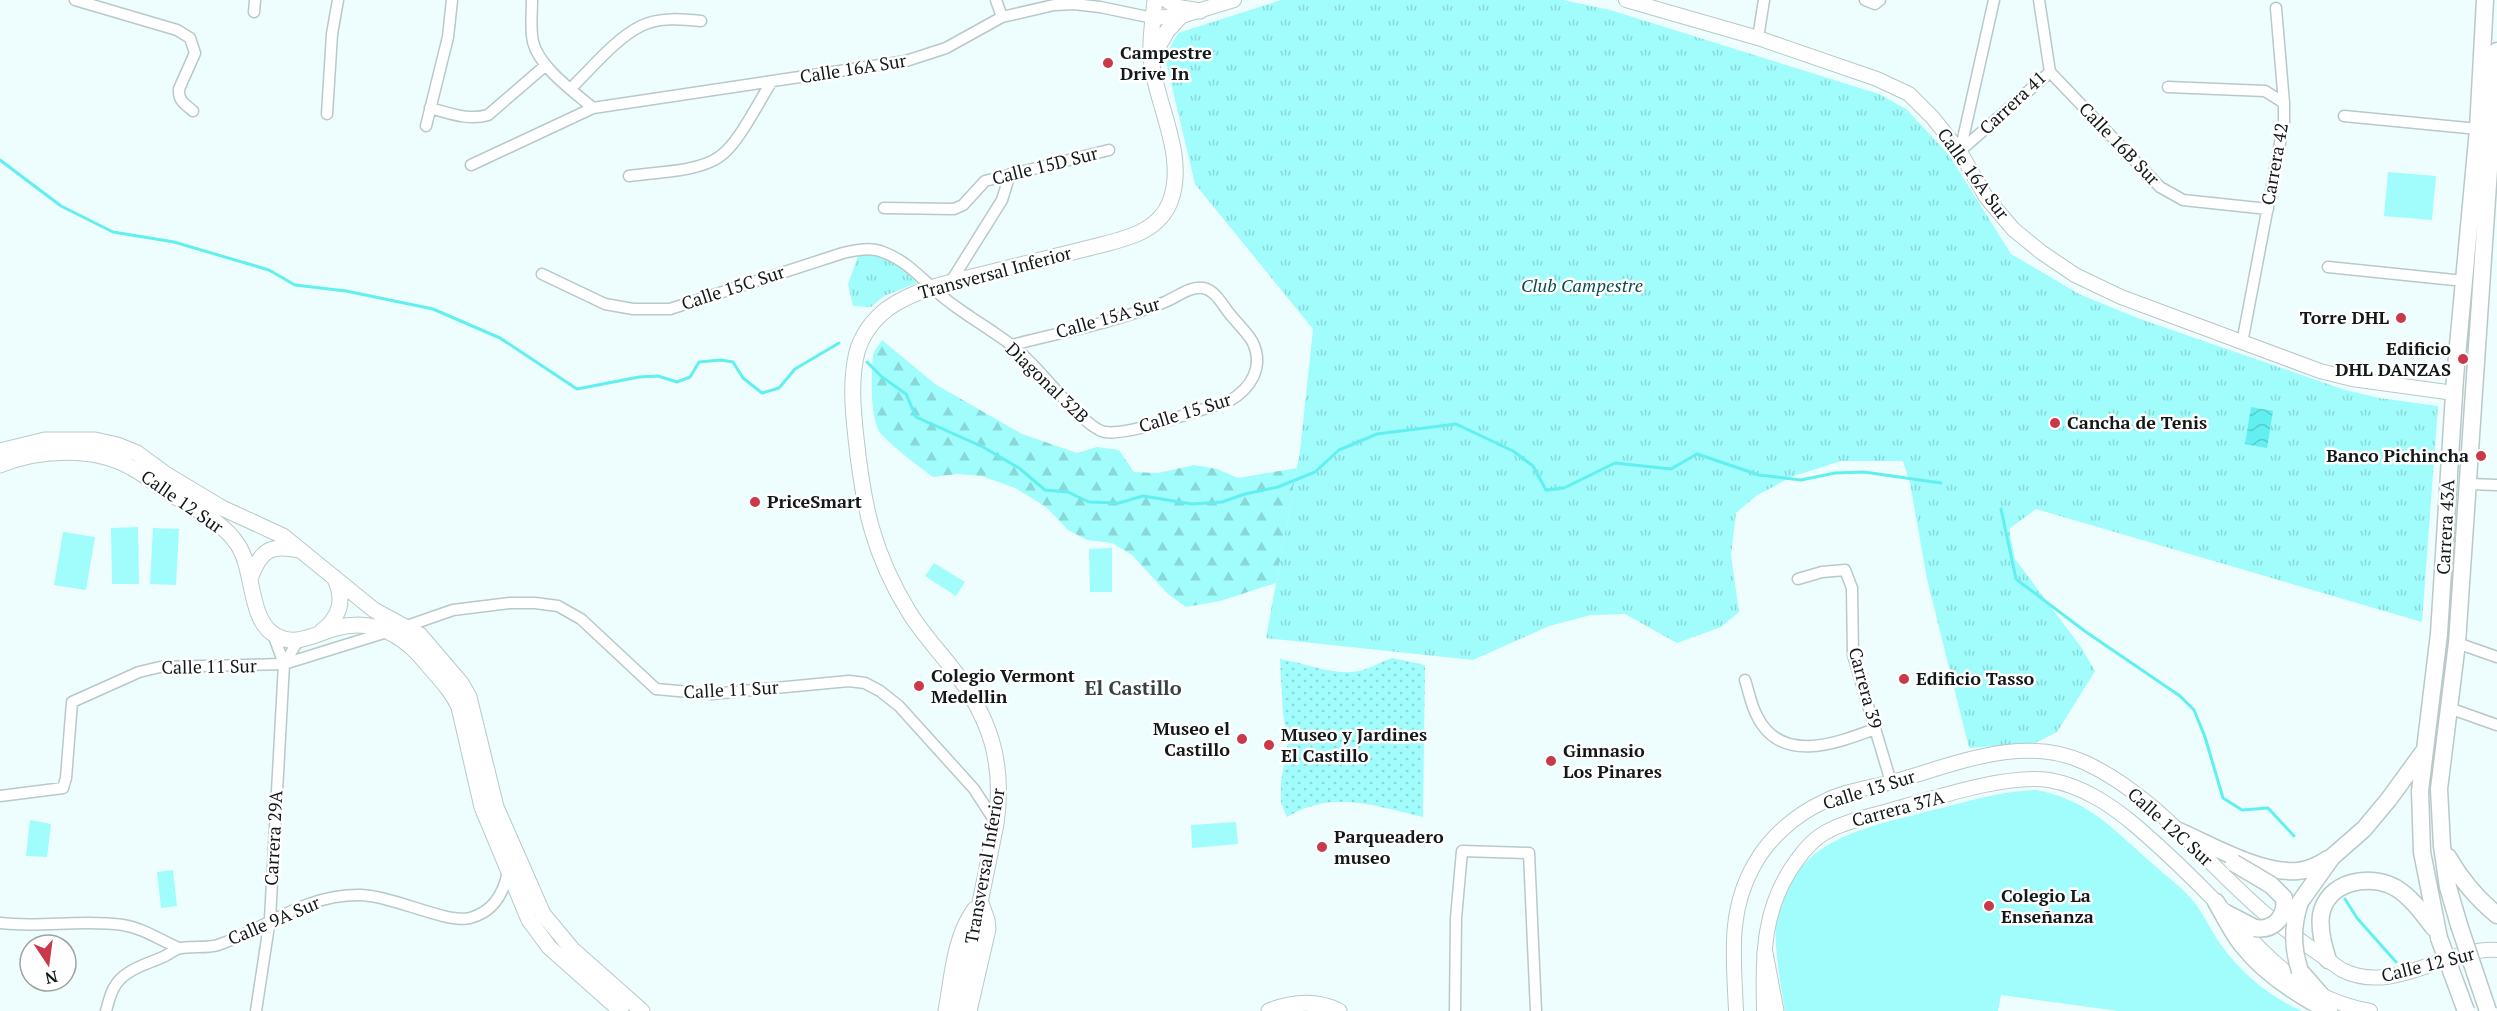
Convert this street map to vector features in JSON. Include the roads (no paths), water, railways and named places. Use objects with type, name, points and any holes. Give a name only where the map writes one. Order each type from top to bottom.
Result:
[{"type":"main road","name":"Transversal Inferior","points":[[957,1011],[996,824],[1000,783],[995,750],[980,710],[962,681],[914,619],[891,580],[872,536],[862,492],[853,412],[854,367],[857,351],[861,340],[877,317],[889,308],[925,291],[1111,242],[1141,232],[1159,220],[1170,201],[1175,170],[1173,151],[1152,61],[1155,0]]},
{"type":"main road","points":[[1167,0],[1176,7],[1200,11]]},
{"type":"main road","name":"Carrera 43A","points":[[2466,1011],[2438,934],[2427,890],[2420,791],[2439,634],[2454,393],[2478,129],[2485,0]]},
{"type":"main road","points":[[1152,61],[1162,37],[1181,16]]},
{"type":"main road","name":"Carrera 43A","points":[[2488,1011],[2458,924],[2448,886],[2442,846],[2439,789],[2457,643],[2497,51]]},
{"type":"main road","points":[[2454,393],[2463,399],[2466,408],[2463,487],[2466,502]]},
{"type":"main road","name":"Calle 12 Sur","points":[[0,450],[45,440],[95,440],[137,453],[167,475],[222,508],[283,536],[374,610],[420,635],[461,683],[469,697],[491,790],[534,897],[555,930],[594,970],[642,1011]]},
{"type":"main road","name":"Calle 12 Sur","points":[[0,465],[30,456],[78,453],[102,455],[131,466],[172,495],[206,514],[229,534],[245,558],[259,617],[273,634]]},
{"type":"main road","points":[[251,576],[257,561],[269,550],[287,548],[301,551]]},
{"type":"main road","points":[[317,635],[329,626],[340,607],[339,588],[334,577]]},
{"type":"main road","points":[[273,634],[285,640],[298,641],[353,625],[390,631],[413,648],[454,696],[459,707],[480,799],[529,920],[549,947],[621,1011]]},
{"type":"main road","points":[[2174,829],[2263,867],[2283,871],[2300,871],[2314,867],[2332,857],[2364,829],[2389,799],[2426,747]]},
{"type":"main road","points":[[2196,838],[2271,885],[2284,898],[2283,914],[2276,923],[2266,928],[2255,928],[2221,908]]},
{"type":"main road","points":[[2442,846],[2461,880],[2477,899],[2497,915]]},
{"type":"main road","points":[[2312,1001],[2294,950],[2293,930],[2300,902],[2332,857]]},
{"type":"main road","points":[[2328,960],[2320,929],[2325,903],[2345,885],[2359,880],[2374,880],[2396,888],[2416,906],[2438,934]]},
{"type":"main road","points":[[946,1011],[963,931],[968,919],[981,903]]},
{"type":"main road","points":[[969,1011],[987,937],[987,920],[981,903]]},
{"type":"main road","points":[[2221,908],[2242,945],[2256,961],[2329,1011]]},
{"type":"main road","points":[[1765,953],[1768,1010]]},
{"type":"main road","points":[[1269,1011],[1300,1003],[1318,1004],[1339,1011]]},
{"type":"street","points":[[75,0],[177,30],[190,38],[195,52],[178,96],[193,111]]},
{"type":"street","points":[[254,12],[255,0]]},
{"type":"street","points":[[327,114],[338,0]]},
{"type":"street","points":[[426,126],[448,37],[452,0]]},
{"type":"street","points":[[532,0],[531,32],[534,45],[546,65],[593,108]]},
{"type":"street","points":[[996,0],[1002,17]]},
{"type":"street","name":"Calle 16A Sur","points":[[471,165],[593,108],[924,57],[946,48],[1002,17],[1054,5],[1074,4],[1153,18],[1181,16],[1234,0]]},
{"type":"street","name":"Calle 16A Sur","points":[[1626,0],[1758,38],[1877,79],[1909,94],[1933,118],[1960,152],[1986,197],[2013,229],[2041,252],[2098,287],[2242,343],[2335,375],[2454,393]]},
{"type":"street","points":[[1758,38],[1764,0]]},
{"type":"street","points":[[1865,0],[1875,4],[1880,0]]},
{"type":"street","name":"Carrera 41","points":[[1960,152],[1994,0]]},
{"type":"street","name":"Carrera 41","points":[[1960,152],[2050,72],[2039,0]]},
{"type":"street","points":[[2276,8],[2284,103]]},
{"type":"street","points":[[570,89],[617,44],[640,26],[670,20],[701,21]]},
{"type":"street","points":[[430,108],[468,117],[479,118],[488,115],[546,65]]},
{"type":"street","name":"Calle 16B Sur","points":[[2050,72],[2160,187],[2171,194],[2183,200],[2268,209]]},
{"type":"street","points":[[629,176],[702,165],[719,157],[731,146],[772,81]]},
{"type":"street","points":[[756,83],[762,96]]},
{"type":"street","name":"Carrera 42","points":[[2168,87],[2265,91],[2284,103],[2284,122],[2242,343]]},
{"type":"street","points":[[2344,116],[2478,129]]},
{"type":"street","name":"Calle 15D Sur","points":[[884,208],[954,209],[963,205],[985,181],[1109,150]]},
{"type":"street","points":[[950,283],[1002,200],[1010,174]]},
{"type":"street","name":"Calle 15C Sur","points":[[542,273],[605,304],[633,309],[670,309],[843,252],[863,249],[881,251],[906,263],[920,278],[925,291]]},
{"type":"street","points":[[966,260],[970,278]]},
{"type":"street","points":[[2328,267],[2464,280]]},
{"type":"street","name":"Calle 15A Sur","points":[[1012,345],[1096,324],[1159,304],[1191,290],[1204,288],[1213,294],[1252,341],[1257,363],[1255,376]]},
{"type":"street","name":"Diagonal 32B","points":[[925,291],[1012,345],[1088,423],[1106,432]]},
{"type":"street","name":"Calle 15 Sur","points":[[1106,432],[1131,430],[1229,401],[1241,395],[1255,376]]},
{"type":"street","points":[[2468,484],[2497,485]]},
{"type":"street","name":"Carrera 39","points":[[1798,579],[1822,572],[1845,570],[1852,588],[1853,654],[1891,782]]},
{"type":"street","name":"Calle 11 Sur","points":[[407,626],[453,610],[510,603],[535,603],[558,606],[581,619],[656,689],[712,694],[849,681],[865,683],[899,706],[974,789],[996,824]]},
{"type":"street","name":"Calle 11 Sur","points":[[0,796],[63,788],[66,778],[72,702],[139,672],[160,667],[284,664],[390,631]]},
{"type":"street","name":"Carrera 29A","points":[[256,1011],[270,920],[284,664],[273,634]]},
{"type":"street","name":"Carrera 29A","points":[[284,664],[298,641]]},
{"type":"street","points":[[2457,643],[2497,657]]},
{"type":"street","points":[[1745,680],[1759,721],[1772,735],[1784,742],[1810,747],[1875,729]]},
{"type":"street","points":[[2449,708],[2497,724]]},
{"type":"street","name":"Calle 12C Sur","points":[[1988,755],[2028,751],[2062,755],[2085,763],[2132,790],[2263,912],[2328,960]]},
{"type":"street","name":"Calle 13 Sur","points":[[1736,1011],[1733,927],[1742,891],[1754,864],[1780,832],[1823,801],[1988,755]]},
{"type":"street","name":"Carrera 37A","points":[[1765,953],[1772,905],[1787,873],[1804,851],[1824,833],[1849,822],[1992,784],[2020,779],[2049,780],[2075,787],[2112,806],[2151,839]]},
{"type":"street","points":[[974,789],[987,789],[1000,783]]},
{"type":"street","name":"Calle 12C Sur","points":[[2151,839],[2221,908]]},
{"type":"street","points":[[1455,1011],[1456,918],[1462,851],[1529,853],[1536,1011]]},
{"type":"street","points":[[499,899],[508,871]]},
{"type":"street","name":"Calle 9A Sur","points":[[106,1011],[110,993],[126,973],[179,948],[200,949],[217,945],[314,902],[362,895],[467,919],[485,911],[499,899],[518,896]]},
{"type":"street","points":[[0,923],[19,925],[58,922],[122,925],[144,930],[179,948]]},
{"type":"street","name":"Calle 12 Sur","points":[[2328,960],[2352,975],[2380,979],[2474,952],[2497,950]]},
{"type":"street","points":[[2312,1001],[2370,1011]]},
{"type":"water","points":[[2251,407],[2273,411],[2267,448],[2245,444]]},
{"type":"waterway","points":[[0,160],[61,206],[113,232],[174,242],[269,270],[295,285],[346,291],[433,309],[500,338],[577,389],[639,377],[658,376],[677,382],[690,377],[699,362],[721,360],[733,362],[743,378],[762,393],[779,388],[795,369],[839,343]]},
{"type":"waterway","points":[[867,362],[882,377],[906,394],[916,417],[983,447],[1019,468],[1045,490],[1068,492],[1089,502],[1119,503],[1143,496],[1192,504],[1222,502],[1278,487],[1315,472],[1339,450],[1377,434],[1456,424],[1513,451],[1533,466],[1546,490],[1564,488],[1615,463],[1671,469],[1697,454],[1759,475],[1801,480],[1835,473],[1864,472],[1941,483]]},
{"type":"waterway","points":[[2001,509],[2016,579],[2086,632],[2180,696],[2194,710],[2205,737],[2223,798],[2242,810],[2268,808],[2294,836]]},
{"type":"waterway","points":[[2345,899],[2357,918],[2396,962]]},
{"type":"place","name":"Campestre Drive In","points":[[1108,63]]},
{"type":"place","name":"Torre DHL","points":[[2401,318]]},
{"type":"place","name":"Edificio DHL DANZAS","points":[[2463,359]]},
{"type":"place","name":"Cancha de Tenis","points":[[2055,423]]},
{"type":"place","name":"Banco Pichincha","points":[[2481,456]]},
{"type":"place","name":"PriceSmart","points":[[755,502]]},
{"type":"place","name":"Edificio Tasso","points":[[1904,679]]},
{"type":"place","name":"Colegio Vermont Medellin","points":[[919,686]]},
{"type":"place","name":"Museo el Castillo","points":[[1242,739]]},
{"type":"place","name":"Museo y Jardines El Castillo","points":[[1269,745]]},
{"type":"place","name":"Gimnasio Los Pinares","points":[[1551,761]]},
{"type":"place","name":"Parqueadero museo","points":[[1322,847]]},
{"type":"place","name":"Colegio La Enseñanza","points":[[1989,906]]},
{"type":"district","name":"El Castillo","points":[[1133,688]]},
{"type":"park label","name":"Club Campestre","points":[[1582,286]]}]
